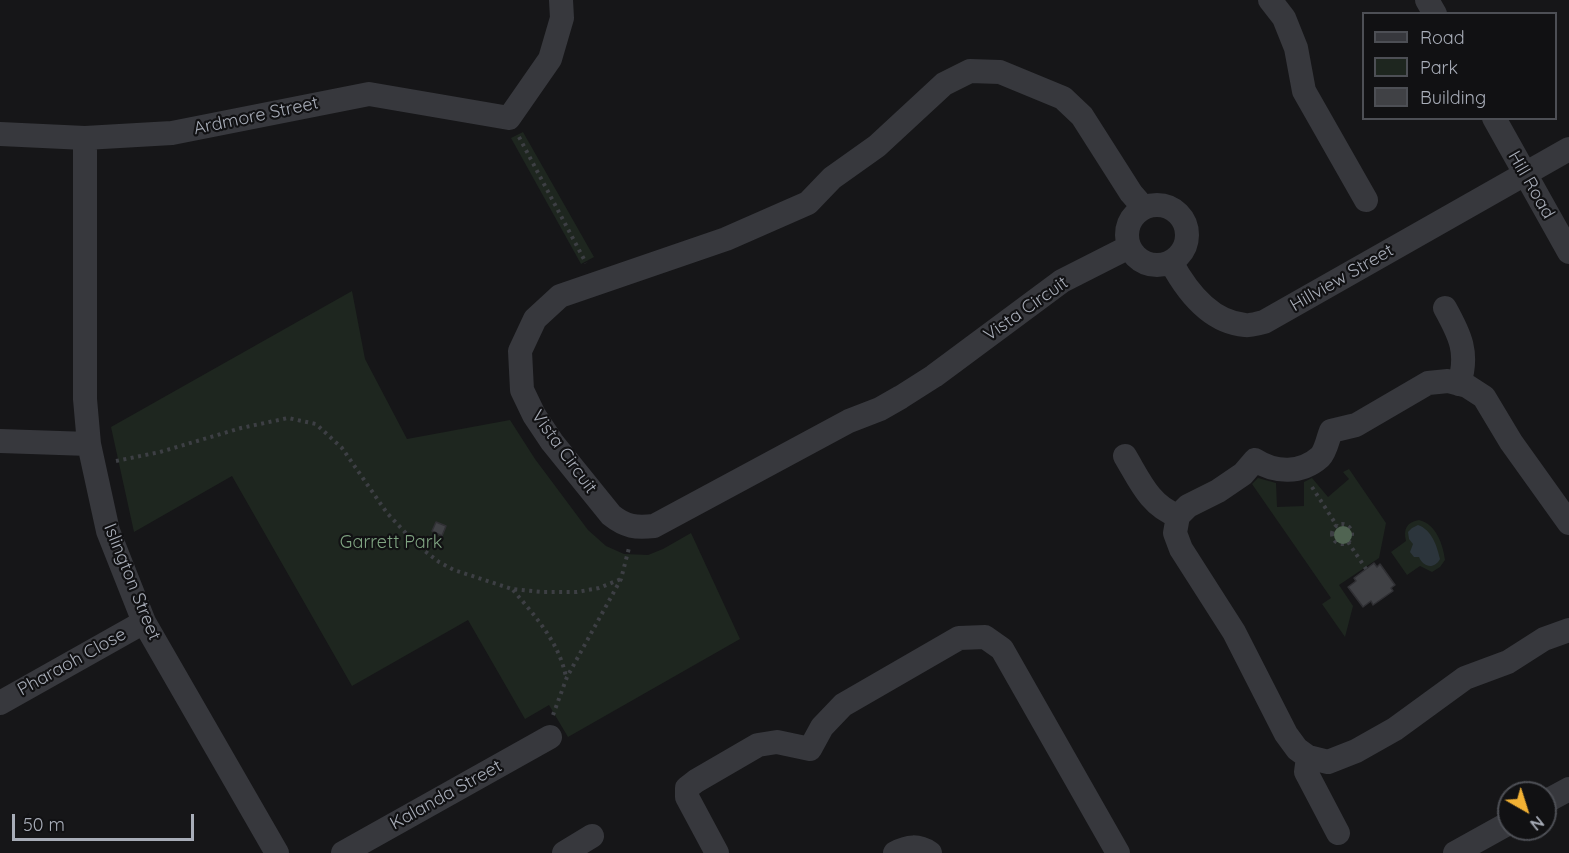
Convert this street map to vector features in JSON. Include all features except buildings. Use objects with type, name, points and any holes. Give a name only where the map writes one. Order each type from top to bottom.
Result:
[{"type":"street","points":[[509,118],[550,59],[562,18],[561,0]]},
{"type":"street","points":[[1270,0],[1284,18],[1296,48],[1304,91],[1366,200]]},
{"type":"street","name":"Vista Circuit","points":[[1130,247],[1062,281],[934,376],[880,410],[849,421],[654,526],[637,528],[622,524],[611,515],[552,442],[534,416],[522,390],[520,351],[535,319],[560,296],[726,239],[808,202],[832,178],[876,146],[944,84],[970,71],[1000,72],[1063,98],[1082,116],[1131,193],[1144,208]]},
{"type":"street","name":"Ardmore Street","points":[[0,134],[85,138],[172,133],[369,94],[509,118]]},
{"type":"street","name":"Hill Road","points":[[1495,120],[1569,252]]},
{"type":"street","name":"Islington Street","points":[[85,138],[85,399],[91,453],[108,531],[144,622],[277,853]]},
{"type":"street","name":"Hillview Street","points":[[1171,262],[1182,282],[1200,304],[1216,315],[1246,326],[1264,322],[1569,149]]},
{"type":"street","points":[[1154,205],[1164,206],[1173,210],[1185,224],[1186,241],[1178,256],[1171,262],[1161,265],[1151,264],[1135,255],[1130,247],[1127,238],[1131,220],[1144,208],[1154,205]]},
{"type":"street","points":[[1445,308],[1457,329],[1464,350],[1464,369],[1460,384]]},
{"type":"street","points":[[1569,523],[1511,442],[1484,397],[1467,386],[1448,381],[1428,384],[1356,425],[1330,431],[1322,456],[1301,468],[1284,470],[1266,467],[1255,460],[1243,474],[1218,491],[1188,506],[1178,516],[1174,533],[1181,549],[1234,632],[1286,734],[1297,749],[1308,758],[1328,762],[1356,751],[1395,729],[1466,678],[1508,662],[1544,639],[1569,630]]},
{"type":"street","points":[[0,441],[91,453]]},
{"type":"street","points":[[1125,456],[1151,500],[1165,512],[1178,516]]},
{"type":"street","name":"Pharaoh Close","points":[[0,703],[144,622]]},
{"type":"street","points":[[717,853],[687,797],[687,788],[758,745],[777,742],[810,749],[822,727],[843,705],[959,638],[985,637],[1002,649],[1118,853]]},
{"type":"street","name":"Kalanda Street","points":[[343,853],[550,736]]},
{"type":"street","points":[[1308,758],[1306,772],[1338,833]]},
{"type":"street","points":[[1455,853],[1497,830]]},
{"type":"street","points":[[564,853],[592,836]]},
{"type":"street","points":[[895,853],[907,846],[923,848],[930,853]]},
{"type":"path","points":[[509,118],[597,283]]},
{"type":"path","points":[[91,453],[121,460],[288,418],[316,424],[342,448],[387,513],[417,545],[454,570],[512,589],[577,592],[599,588],[621,579]]},
{"type":"path","points":[[1301,468],[1337,526]]},
{"type":"path","points":[[1342,524],[1350,528],[1352,537],[1348,542],[1342,544],[1334,538],[1333,532],[1337,526],[1342,524]]},
{"type":"path","points":[[550,736],[550,723],[567,677],[621,579],[637,528]]},
{"type":"path","points":[[1348,542],[1366,569]]},
{"type":"path","points":[[512,589],[547,631],[560,656],[567,677]]},
{"type":"green space","points":[[523,132],[594,257],[581,264],[511,138]]},
{"type":"green space","name":"Garrett Park","points":[[352,291],[365,359],[407,439],[510,420],[535,459],[588,530],[606,546],[624,554],[648,555],[691,533],[740,639],[568,737],[549,705],[525,719],[468,620],[352,686],[232,476],[134,532],[111,427]]},
{"type":"green space","points":[[1349,469],[1386,523],[1379,558],[1339,585],[1353,606],[1345,637],[1322,604],[1331,598],[1252,484],[1258,478],[1276,483],[1277,507],[1304,506],[1304,482],[1312,478],[1328,497],[1349,479],[1343,472]]},
{"type":"green space","points":[[1419,520],[1430,526],[1438,536],[1445,560],[1432,572],[1420,566],[1407,575],[1391,552],[1406,541],[1405,533],[1409,524]]},
{"type":"shaded area","points":[[1418,525],[1427,531],[1435,544],[1440,559],[1435,565],[1426,565],[1410,552],[1413,544],[1408,532]]}]
